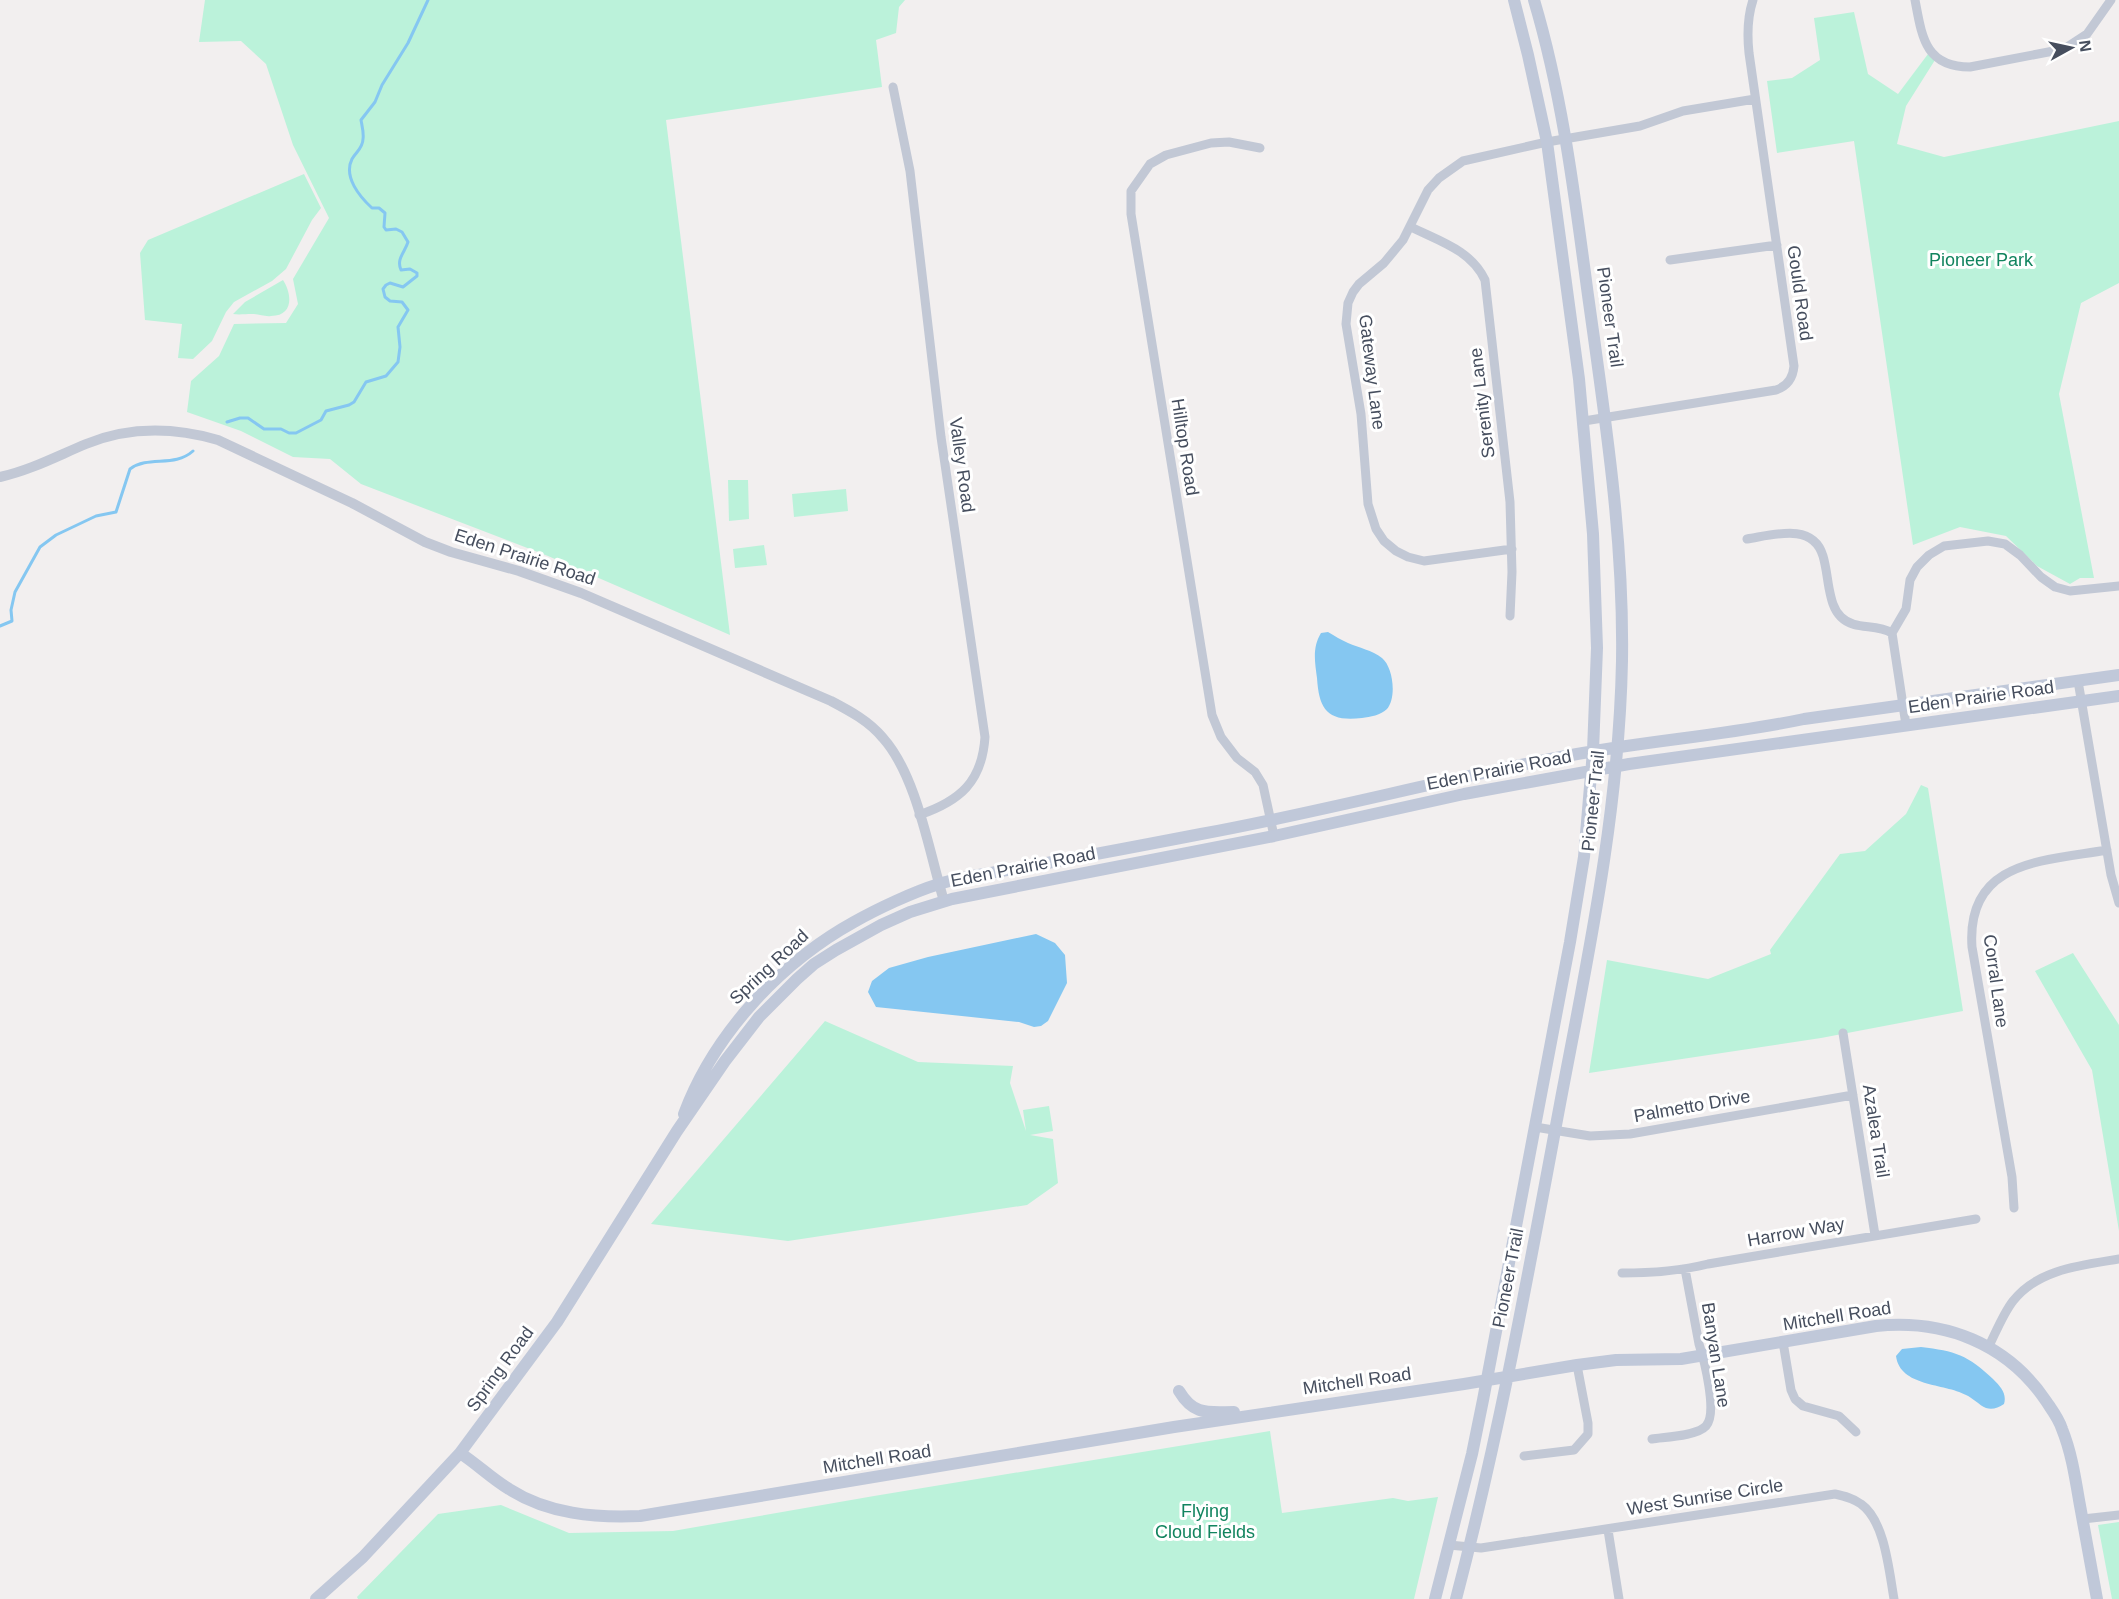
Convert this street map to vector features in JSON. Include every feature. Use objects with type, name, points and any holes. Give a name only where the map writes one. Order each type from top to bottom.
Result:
[{"type":"main road","name":"Pioneer Trail","points":[[1435,1599],[1474,1443],[1535,1127],[1579,888],[1593,751],[1597,648],[1595,577],[1584,421],[1547,142],[1514,0]]},
{"type":"main road","name":"Pioneer Trail","points":[[1456,1599],[1470,1547],[1508,1376],[1599,899],[1612,814],[1622,660],[1617,516],[1605,418],[1566,139],[1556,83],[1534,0]]},
{"type":"main road","name":"Eden Prairie Road","points":[[939,884],[1271,821],[1462,777],[1593,751],[2119,675]]},
{"type":"main road","name":"Eden Prairie Road","points":[[944,901],[1274,836],[1464,794],[1616,766],[2119,696]]},
{"type":"main road","name":"Spring Road","points":[[677,1131],[694,1087],[712,1059],[734,1026],[772,984],[829,937],[877,911],[939,884]]},
{"type":"main road","name":"Spring Road","points":[[316,1599],[363,1557],[460,1453],[557,1322],[677,1131],[742,1037],[778,996],[814,964],[860,936],[881,925],[944,901]]},
{"type":"main road","name":"Mitchell Road","points":[[460,1453],[510,1490],[549,1506],[592,1516],[631,1517],[1262,1413],[1486,1381],[1576,1365],[1616,1360],[1681,1359],[1899,1324],[1923,1325],[1951,1330],[1989,1346],[2021,1370],[2039,1390],[2062,1426],[2070,1452],[2097,1599]]},
{"type":"main road","points":[[1179,1392],[1185,1401],[1198,1412],[1262,1413]]},
{"type":"street","name":"Gould Road","points":[[1753,0],[1748,15],[1747,32],[1794,366],[1790,381]]},
{"type":"street","points":[[1916,0],[1925,44],[1933,55],[1944,63],[1957,67],[1970,67],[2064,49],[2087,34],[2111,0]]},
{"type":"street","name":"Valley Road","points":[[893,87],[910,171],[943,447],[985,737],[983,756],[977,773],[961,794],[946,804],[919,815]]},
{"type":"street","name":"Gateway Lane","points":[[1512,549],[1424,561],[1396,551],[1384,541],[1371,517],[1368,504],[1361,414],[1346,324],[1348,303],[1353,292],[1394,252],[1411,227],[1428,190],[1451,168],[1475,157],[1640,126],[1683,111],[1755,99]]},
{"type":"street","name":"Hilltop Road","points":[[1260,148],[1229,142],[1166,155],[1150,164],[1131,191],[1131,214],[1212,715],[1221,737],[1237,758],[1255,772],[1263,785],[1274,836]]},
{"type":"street","name":"Serenity Lane","points":[[1411,227],[1460,251],[1475,263],[1485,280],[1510,502],[1512,549],[1510,616]]},
{"type":"street","points":[[1670,260],[1777,245]]},
{"type":"street","points":[[1584,421],[1776,390],[1784,387],[1790,381],[1799,388]]},
{"type":"street","name":"Eden Prairie Road","points":[[0,477],[17,473],[87,444],[121,433],[159,429],[198,434],[218,440],[352,503],[425,542],[581,593],[831,701],[853,713],[883,738],[896,754],[909,780],[944,901]]},
{"type":"street","points":[[1747,539],[1787,533],[1800,533],[1810,538],[1818,545],[1823,556],[1832,603],[1842,618],[1850,624],[1882,628],[1892,633]]},
{"type":"street","points":[[1906,725],[1892,633],[1906,609],[1910,580],[1917,567],[1929,555],[1944,546],[1988,540],[2005,544],[2020,555],[2041,577],[2055,586],[2070,591],[2119,585]]},
{"type":"street","points":[[2078,681],[2111,875],[2119,903]]},
{"type":"street","name":"Corral Lane","points":[[2014,1208],[2012,1177],[1972,947],[1972,921],[1984,893],[2011,870],[2025,865],[2108,850]]},
{"type":"street","name":"Azalea Trail","points":[[1843,1033],[1875,1235]]},
{"type":"street","name":"Palmetto Drive","points":[[1535,1127],[1590,1136],[1630,1134],[1853,1095]]},
{"type":"street","name":"Harrow Way","points":[[1622,1273],[1653,1273],[1685,1269],[1976,1219]]},
{"type":"street","points":[[1989,1346],[2012,1302],[2035,1282],[2065,1268],[2119,1259]]},
{"type":"street","name":"Banyan Lane","points":[[1652,1439],[1695,1432],[1707,1425],[1711,1417],[1703,1355],[1685,1269]]},
{"type":"street","points":[[1783,1342],[1791,1390],[1795,1399],[1803,1406],[1839,1416],[1856,1432]]},
{"type":"street","points":[[1524,1456],[1574,1450],[1588,1434],[1588,1423],[1576,1365]]},
{"type":"street","name":"West Sunrise Circle","points":[[1449,1545],[1481,1548],[1834,1494],[1860,1503],[1870,1512],[1877,1524],[1894,1599]]},
{"type":"street","points":[[2083,1519],[2119,1515]]},
{"type":"street","points":[[1608,1530],[1619,1599]]},
{"type":"green space","points":[[205,0],[905,0],[899,7],[896,33],[876,40],[882,87],[666,120],[730,635],[548,556],[361,484],[330,459],[293,457],[241,431],[187,412],[191,381],[219,356],[234,324],[286,323],[298,304],[293,279],[329,218],[293,145],[266,64],[241,41],[199,42]]},
{"type":"green space","name":"Pioneer Park","points":[[1854,12],[1868,74],[1898,94],[1928,54],[1935,60],[1906,106],[1897,144],[1944,157],[2119,121],[2119,283],[2081,303],[2059,394],[2094,578],[2080,578],[2070,584],[2037,566],[2006,536],[1960,527],[1913,545],[1854,141],[1777,153],[1767,81],[1792,78],[1820,60],[1814,18]]},
{"type":"green space","points":[[304,174],[321,208],[312,220],[286,269],[272,281],[234,302],[226,312],[212,341],[193,359],[178,358],[182,324],[145,320],[140,253],[148,240]]},
{"type":"green space","points":[[283,280],[289,298],[284,312],[269,316],[233,314],[245,302]]},
{"type":"green space","points":[[728,480],[748,480],[749,519],[729,521]]},
{"type":"green space","points":[[846,489],[848,511],[794,517],[792,494]]},
{"type":"green space","points":[[764,545],[767,565],[735,568],[733,549]]},
{"type":"green space","points":[[1921,785],[1928,788],[1963,1011],[1821,1038],[1589,1073],[1607,960],[1708,979],[1771,954],[1770,950],[1840,854],[1865,851],[1906,814]]},
{"type":"green space","points":[[2073,953],[2119,1025],[2119,1231],[2092,1070],[2035,971]]},
{"type":"green space","points":[[825,1021],[918,1062],[1013,1066],[1010,1083],[1026,1131],[1023,1110],[1049,1106],[1053,1131],[1030,1135],[1053,1139],[1058,1183],[1027,1205],[788,1241],[651,1224]]},
{"type":"green space","name":"Flying Cloud Fields","points":[[1270,1431],[1282,1513],[1393,1498],[1408,1501],[1438,1497],[1414,1599],[358,1599],[357,1597],[438,1514],[501,1505],[569,1533],[673,1531]]},
{"type":"green space","points":[[2119,1522],[2119,1599],[2112,1599],[2098,1525]]},
{"type":"water","points":[[1328,632],[1345,642],[1374,653],[1386,662],[1393,690],[1390,704],[1385,711],[1365,718],[1350,719],[1333,716],[1323,706],[1318,689],[1315,655],[1316,644],[1321,633]]},
{"type":"water","points":[[1036,934],[1055,943],[1065,955],[1067,983],[1048,1021],[1041,1026],[876,1007],[868,992],[872,981],[889,968],[928,957]]},
{"type":"water","points":[[1921,1347],[1943,1350],[1976,1364],[2001,1388],[2005,1397],[2004,1404],[1995,1408],[1986,1408],[1957,1391],[1914,1379],[1899,1366],[1896,1356],[1902,1349]]},
{"type":"waterway","points":[[227,422],[248,418],[264,429],[281,429],[289,433],[296,433],[321,420],[326,411],[354,402],[366,382],[386,376],[398,362],[400,347],[398,327],[408,310],[402,302],[390,301],[385,297],[383,289],[390,283],[403,287],[417,276],[417,273],[410,269],[401,270],[400,259],[408,242],[402,232],[396,229],[386,230],[384,227],[385,213],[379,208],[372,208],[358,192],[351,180],[350,166],[363,142],[361,120],[375,102],[382,85],[408,43],[428,0]]},
{"type":"waterway","points":[[0,626],[12,621],[11,610],[15,592],[40,547],[56,535],[96,516],[116,512],[130,469],[145,463],[178,459],[193,451]]}]
